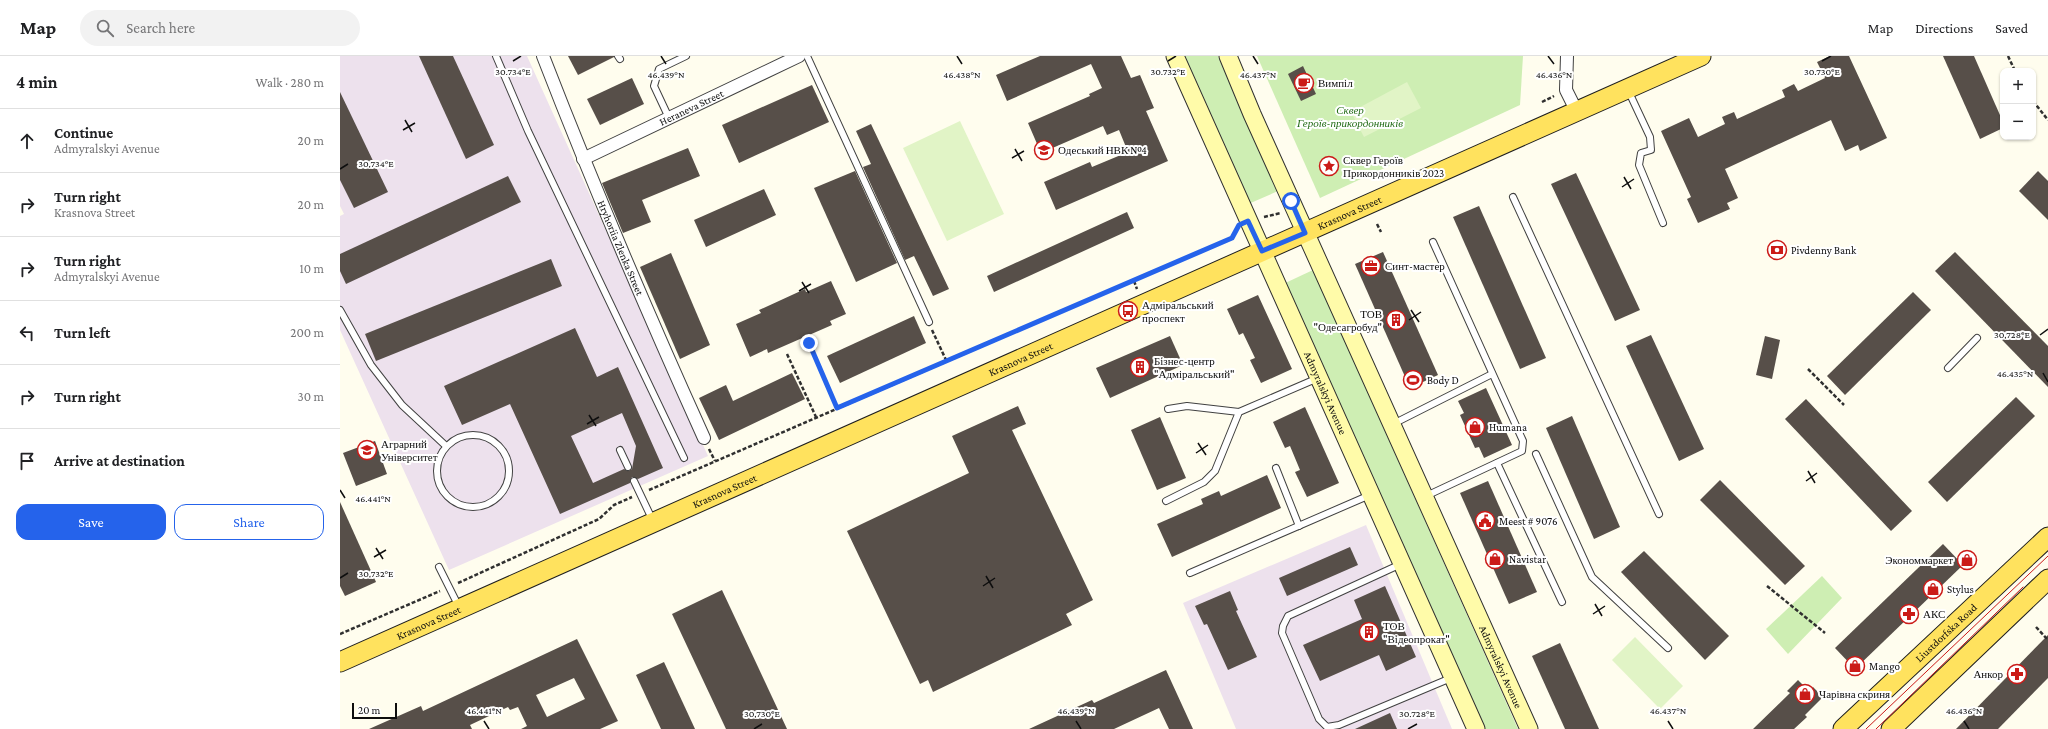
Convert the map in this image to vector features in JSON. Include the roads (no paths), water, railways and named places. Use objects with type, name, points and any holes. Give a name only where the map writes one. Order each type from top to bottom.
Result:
[{"type":"main road","name":"Admyralskyi Avenue","points":[[1175,56],[1476,729]]},
{"type":"main road","name":"Admyralskyi Avenue","points":[[1228,56],[1305,233],[1529,729]]},
{"type":"main road","name":"Krasnova Street","points":[[340,662],[1701,56]]},
{"type":"main road","name":"Liustdorfska Road","points":[[1843,729],[2048,537]]},
{"type":"main road","points":[[1891,729],[2048,579]]},
{"type":"street","name":"Hryhoriia Zlenka Street","points":[[543,56],[583,159],[655,329],[704,438]]},
{"type":"street","name":"Heraneva Street","points":[[583,159],[799,56]]},
{"type":"street","points":[[1567,56],[1566,90],[1577,112]]},
{"type":"lane","points":[[496,56],[528,131],[684,458]]},
{"type":"lane","points":[[669,118],[654,86],[658,69],[686,56]]},
{"type":"lane","points":[[807,56],[929,322]]},
{"type":"lane","points":[[1628,89],[1650,137],[1651,150],[1641,153],[1639,165],[1663,223]]},
{"type":"lane","points":[[1512,196],[1659,514]]},
{"type":"lane","points":[[1424,497],[1522,450],[1523,441],[1432,242]]},
{"type":"lane","points":[[340,310],[375,371],[402,405],[446,446]]},
{"type":"lane","points":[[1948,368],[1977,338]]},
{"type":"lane","points":[[1392,424],[1492,374]]},
{"type":"lane","points":[[1168,409],[1186,406],[1239,412],[1319,378]]},
{"type":"lane","points":[[1166,501],[1204,482],[1215,471],[1239,412]]},
{"type":"lane","points":[[481,435],[498,444],[508,460],[509,479],[500,496],[484,506],[465,507],[448,498],[438,482],[437,463],[446,446],[462,436],[481,435]]},
{"type":"lane","points":[[620,450],[628,468]]},
{"type":"lane","points":[[1536,454],[1592,577],[1668,648]]},
{"type":"lane","points":[[1497,462],[1562,602]]},
{"type":"lane","points":[[1276,468],[1300,526]]},
{"type":"lane","points":[[634,481],[653,522]]},
{"type":"lane","points":[[1190,573],[1371,495]]},
{"type":"lane","points":[[1402,563],[1288,616],[1283,626],[1282,633],[1320,719],[1327,726],[1339,725],[1453,677]]},
{"type":"lane","points":[[439,567],[459,608]]},
{"type":"tram line","points":[[1866,729],[2048,556]]},
{"type":"tram line","points":[[1876,729],[2023,587]]},
{"type":"place","name":"Вимпіл","points":[[1304,83]]},
{"type":"place","name":"Одеський НВК №4","points":[[1044,150]]},
{"type":"place","name":"Сквер Героїв Прикордонників 2023","points":[[1329,166]]},
{"type":"place","name":"Pivdenny Bank","points":[[1777,250]]},
{"type":"place","name":"Синт-мастер","points":[[1371,266]]},
{"type":"place","name":"Адміральський проспект","points":[[1128,311]]},
{"type":"place","name":"ТОВ \"Одесагробуд\"","points":[[1396,320]]},
{"type":"place","name":"Бізнес-центр \"Адміральський\"","points":[[1140,367]]},
{"type":"place","name":"Body D","points":[[1413,380]]},
{"type":"place","name":"Humana","points":[[1475,427]]},
{"type":"place","name":"Аграрний Університет","points":[[367,450]]},
{"type":"place","name":"Meest # 9076","points":[[1485,521]]},
{"type":"place","name":"Navistar","points":[[1495,559]]},
{"type":"place","name":"Экономмаркет","points":[[1967,560]]},
{"type":"place","name":"Stylus","points":[[1933,589]]},
{"type":"place","name":"АКС","points":[[1909,614]]},
{"type":"place","name":"ТОВ \"Відеопрокат\"","points":[[1369,632]]},
{"type":"place","name":"Mango","points":[[1855,666]]},
{"type":"place","name":"Анкор","points":[[2017,674]]},
{"type":"place","name":"Чарівна скриня","points":[[1805,694]]},
{"type":"park label","name":"Сквер Героїв-прикордонників","points":[[1350,116]]}]
